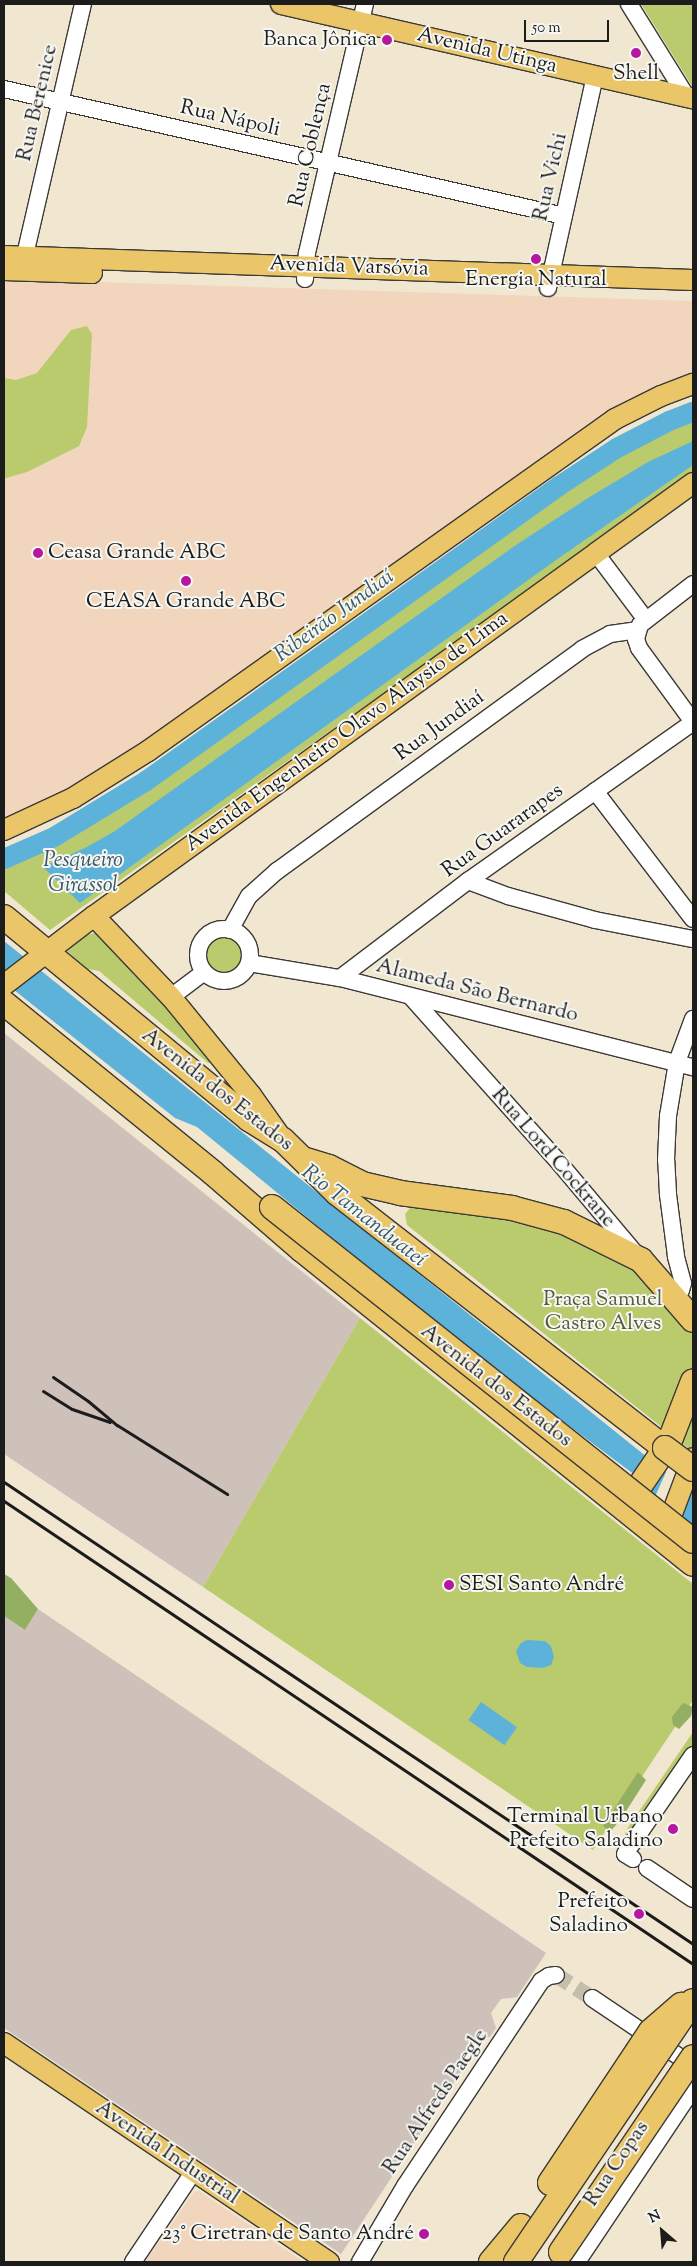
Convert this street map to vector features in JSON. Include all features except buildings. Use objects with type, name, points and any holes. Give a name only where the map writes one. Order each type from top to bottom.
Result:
[{"type":"highway","name":"Avenida dos Estados","points":[[4,917],[40,957],[249,1119],[283,1140],[337,1193],[693,1463]]},
{"type":"highway","name":"Avenida dos Estados","points":[[4,1003],[213,1173],[302,1250],[629,1497],[663,1538],[693,1564]]},
{"type":"highway","points":[[305,1160],[329,1167],[362,1184],[400,1193],[512,1208],[564,1222],[641,1260]]},
{"type":"highway","name":"Avenida dos Estados","points":[[213,1173],[272,1207],[693,1540]]},
{"type":"highway","name":"Rua Lord Cockrane","points":[[641,1260],[693,1320]]},
{"type":"highway","points":[[629,1497],[669,1443],[693,1381]]},
{"type":"highway","points":[[491,2262],[521,2226],[652,2031],[693,1994]]},
{"type":"highway","points":[[516,2262],[693,2001]]},
{"type":"highway","points":[[535,2262],[693,2031]]},
{"type":"highway","points":[[564,2259],[693,2058]]},
{"type":"main road","name":"Avenida Utinga","points":[[280,4],[363,12],[595,76],[690,98]]},
{"type":"main road","name":"Avenida Varsóvia","points":[[4,256],[17,265],[305,272],[549,282],[693,292]]},
{"type":"main road","name":"Avenida Varsóvia","points":[[549,282],[693,280]]},
{"type":"main road","points":[[4,830],[72,798],[148,752],[615,419],[661,396],[693,384]]},
{"type":"main road","name":"Avenida Engenheiro Olavo Alaysio de Lima","points":[[4,985],[94,916],[693,483]]},
{"type":"main road","points":[[94,916],[171,997],[251,1095],[283,1140]]},
{"type":"main road","points":[[663,1538],[693,1463]]},
{"type":"main road","name":"Avenida Industrial","points":[[4,2043],[329,2262]]},
{"type":"street","name":"Rua Berenice","points":[[17,265],[83,4]]},
{"type":"street","points":[[629,4],[690,98]]},
{"type":"street","name":"Rua Coblença","points":[[305,272],[363,12]]},
{"type":"street","name":"Rua Vichi","points":[[549,282],[595,76]]},
{"type":"street","name":"Rua Nápoli","points":[[4,90],[564,216]]},
{"type":"street","points":[[595,552],[642,625],[639,648],[693,722]]},
{"type":"street","name":"Rua Jundiaí","points":[[230,930],[249,896],[262,883],[582,649],[610,634],[642,625],[693,584]]},
{"type":"street","name":"Rua Guararapes","points":[[340,978],[468,881],[693,722]]},
{"type":"street","points":[[595,791],[693,919]]},
{"type":"street","points":[[468,881],[508,896],[595,920],[693,939]]},
{"type":"street","points":[[223,929],[230,930],[244,939],[248,946],[249,963],[240,976],[226,981],[218,980],[204,972],[199,959],[200,945],[210,934],[223,929]]},
{"type":"street","name":"Alameda São Bernardo","points":[[249,963],[340,978],[693,1067]]},
{"type":"street","points":[[171,997],[204,972]]},
{"type":"street","name":"Rua Lord Cockrane","points":[[411,997],[561,1165],[641,1260]]},
{"type":"street","points":[[674,1298],[683,1283],[676,1256],[666,1160],[668,1116],[677,1062],[693,1019]]},
{"type":"street","points":[[633,1859],[625,1854],[693,1755]]},
{"type":"street","points":[[647,1868],[693,1899]]},
{"type":"street","name":"Rua Alfreds Paegle","points":[[360,2262],[405,2186],[541,1981],[556,1975]]},
{"type":"street","points":[[592,1998],[693,2066]]},
{"type":"street","name":"Rua Copas","points":[[564,2259],[693,2089]]},
{"type":"street","points":[[133,2262],[194,2171]]},
{"type":"shaded area","name":"CEASA Grande ABC","points":[[4,279],[693,301],[693,375],[618,406],[579,430],[128,754],[60,795],[4,820]]},
{"type":"shaded area","points":[[4,1033],[360,1318],[203,1587],[4,1454]]},
{"type":"shaded area","points":[[38,1609],[546,1953],[517,1997],[501,1999],[491,2013],[496,2028],[490,2037],[474,2039],[464,2054],[467,2063],[341,2254],[4,2028],[4,1616],[25,1630]]},
{"type":"shaded area","points":[[199,2191],[304,2262],[145,2262],[194,2192]]},
{"type":"green space","points":[[641,4],[693,4],[693,86],[692,86]]},
{"type":"green space","points":[[87,326],[92,334],[87,427],[79,446],[27,472],[4,477],[4,378],[16,380],[37,373],[71,330]]},
{"type":"green space","points":[[693,417],[693,473],[50,930],[4,891],[4,867],[104,818],[593,471],[667,427]]},
{"type":"green space","points":[[94,933],[102,937],[172,1011],[213,1063],[208,1063],[99,971],[88,969],[67,951],[83,936]]},
{"type":"green space","points":[[224,938],[237,943],[242,956],[237,969],[224,974],[211,969],[206,956],[211,943]]},
{"type":"green space","name":"Praça Samuel Castro Alves","points":[[421,1202],[575,1233],[640,1273],[693,1332],[693,1452],[407,1225],[405,1214],[410,1208]]},
{"type":"green space","name":"SESI Santo André","points":[[360,1318],[693,1584],[693,1700],[593,1850],[203,1587]]},
{"type":"green space","points":[[4,1574],[11,1578],[38,1609],[25,1630],[4,1616]]},
{"type":"green space","points":[[683,1703],[693,1707],[691,1716],[679,1729],[673,1725],[672,1717]]},
{"type":"green space","points":[[693,1732],[693,1748],[628,1841],[625,1834],[627,1829]]},
{"type":"green space","points":[[638,1772],[646,1780],[621,1819],[610,1832],[603,1826]]},
{"type":"water","name":"Pesqueiro Girassol","points":[[693,441],[693,465],[556,560],[80,903],[43,867],[87,847],[115,831],[516,545],[648,462]]},
{"type":"water","points":[[4,941],[693,1494],[693,1531],[663,1506],[643,1481],[480,1359],[197,1127],[175,1118],[4,982]]},
{"type":"water","points":[[527,1640],[545,1641],[551,1646],[554,1657],[551,1665],[543,1668],[527,1667],[520,1663],[516,1651],[521,1643]]},
{"type":"water","points":[[481,1702],[517,1727],[504,1745],[468,1720]]},
{"type":"pier","points":[[667,1470],[685,1484],[675,1519],[654,1499]]},
{"type":"waterway","name":"Ribeirão Jundiaí","points":[[4,859],[54,837],[146,781],[559,486],[617,448],[669,421],[693,412]]},
{"type":"tunnel","points":[[556,1975],[592,1998]]},
{"type":"railway","points":[[53,1377],[88,1401],[117,1425],[227,1494]]},
{"type":"railway","points":[[43,1391],[72,1409],[110,1422]]},
{"type":"railway","points":[[4,1482],[693,1944]]},
{"type":"railway","points":[[4,1501],[693,1964]]},
{"type":"place","name":"Banca Jônica","points":[[387,40]]},
{"type":"place","name":"Shell","points":[[636,53]]},
{"type":"place","name":"Energia Natural","points":[[536,259]]},
{"type":"place","name":"Ceasa Grande ABC","points":[[38,553]]},
{"type":"place","name":"CEASA Grande ABC","points":[[186,581]]},
{"type":"place","name":"SESI Santo André","points":[[449,1585]]},
{"type":"place","name":"Terminal Urbano Prefeito Saladino","points":[[673,1829]]},
{"type":"place","name":"Prefeito Saladino","points":[[639,1914]]},
{"type":"place","name":"23° Ciretran de Santo André","points":[[424,2234]]},
{"type":"water label","name":"Rio Tamanduateí","points":[[363,1217]]}]
